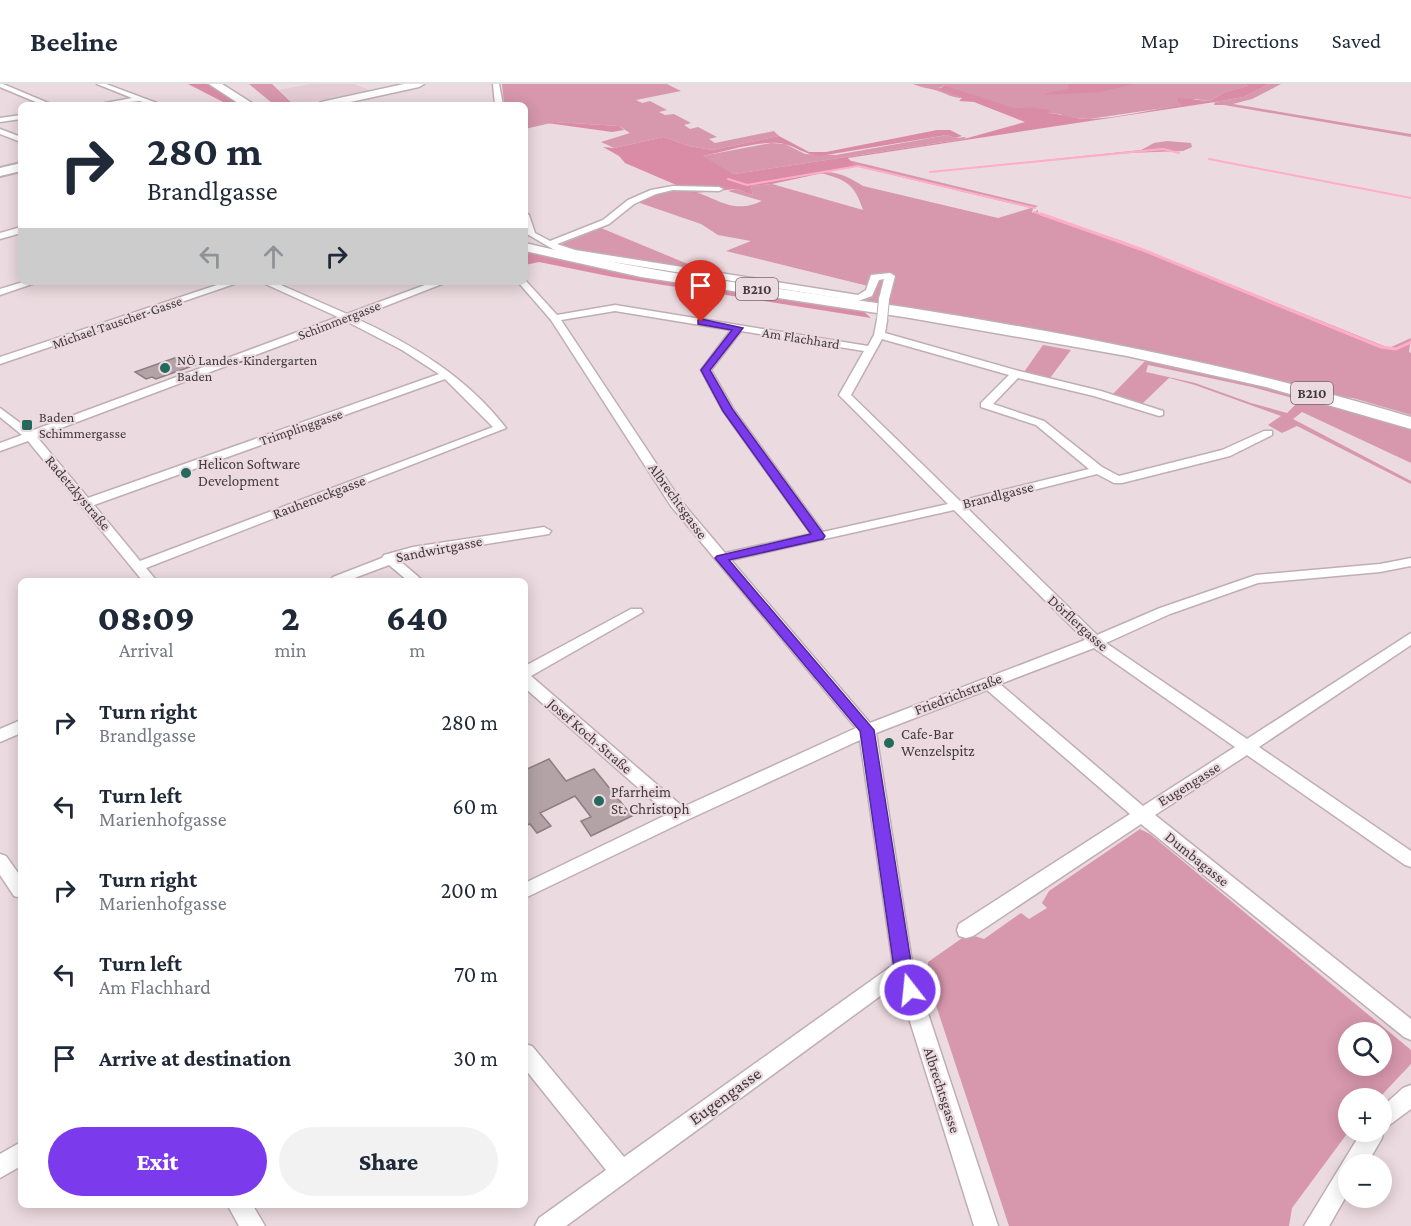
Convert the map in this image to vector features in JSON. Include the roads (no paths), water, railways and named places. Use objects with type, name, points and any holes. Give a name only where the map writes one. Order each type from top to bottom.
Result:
[{"type":"main road","points":[[214,84],[253,101]]},
{"type":"main road","points":[[228,84],[253,101]]},
{"type":"main road","points":[[334,102],[419,84]]},
{"type":"main road","points":[[331,102],[338,101]]},
{"type":"main road","name":"B210","points":[[528,248],[627,269],[931,317],[1145,356],[1285,386],[1411,423]]},
{"type":"street","points":[[1,86],[24,84]]},
{"type":"street","points":[[100,84],[150,102]]},
{"type":"street","points":[[496,84],[499,102]]},
{"type":"street","points":[[1,86],[42,102]]},
{"type":"street","points":[[120,102],[141,99]]},
{"type":"street","points":[[0,120],[18,117]]},
{"type":"street","points":[[0,130],[18,139]]},
{"type":"street","points":[[0,172],[18,168]]},
{"type":"street","points":[[528,224],[531,234],[550,244],[606,222],[631,202],[654,192],[673,188],[719,189]]},
{"type":"street","points":[[0,236],[18,231]]},
{"type":"street","name":"Dörflergasse","points":[[550,244],[575,254],[858,298],[867,296],[873,288],[874,278],[890,276],[879,335],[845,395],[1095,642],[1411,860]]},
{"type":"street","points":[[0,292],[23,285]]},
{"type":"street","name":"Michael Tauscher-Gasse","points":[[0,361],[226,285]]},
{"type":"street","points":[[273,285],[346,317],[425,360],[447,375]]},
{"type":"street","points":[[423,285],[428,287]]},
{"type":"street","name":"Schimmergasse","points":[[0,447],[434,285]]},
{"type":"street","name":"Albrechtsgasse","points":[[526,285],[555,318],[676,503],[867,730],[903,968],[986,1226]]},
{"type":"street","name":"Am Flachhard","points":[[555,318],[615,308],[869,349]]},
{"type":"street","points":[[738,328],[705,370],[729,411],[819,536]]},
{"type":"street","points":[[879,335],[1016,374],[1096,393],[1159,413]]},
{"type":"street","points":[[1016,374],[986,405],[1040,423],[1098,470],[1118,480],[1226,453],[1268,433]]},
{"type":"street","name":"Rauheneckgasse","points":[[139,566],[500,428],[468,393],[447,375]]},
{"type":"street","name":"Trimplinggasse","points":[[86,502],[447,375]]},
{"type":"street","name":"Radetzkystraße","points":[[0,411],[30,436],[148,578]]},
{"type":"street","name":"Brandlgasse","points":[[721,558],[956,506],[1098,470]]},
{"type":"street","name":"Sandwirtgasse","points":[[343,578],[413,550],[544,531]]},
{"type":"street","points":[[389,558],[413,578]]},
{"type":"street","name":"Friedrichstraße","points":[[528,890],[681,815],[867,730],[1095,642],[1166,610],[1256,579],[1380,568],[1411,562]]},
{"type":"street","points":[[528,671],[636,612]]},
{"type":"street","name":"Eugengasse","points":[[966,930],[1411,638]]},
{"type":"street","name":"Dumbagasse","points":[[988,682],[1141,814],[1411,1032]]},
{"type":"street","name":"Josef Koch-Straße","points":[[528,683],[681,815]]},
{"type":"street","points":[[0,736],[18,727]]},
{"type":"street","points":[[0,861],[18,887]]},
{"type":"street","name":"Eugengasse","points":[[547,1226],[903,968]]},
{"type":"street","points":[[528,1057],[621,1171]]},
{"type":"street","points":[[1392,1111],[1411,1095]]},
{"type":"street","points":[[0,1167],[18,1155]]},
{"type":"street","points":[[1316,1226],[1338,1190]]},
{"type":"street","points":[[241,1208],[253,1226]]},
{"type":"waterway","points":[[930,172],[1163,149],[1179,153]]},
{"type":"waterway","points":[[1209,159],[1411,198]]},
{"type":"waterway","points":[[728,179],[747,185],[858,166],[1035,208]]},
{"type":"waterway","points":[[1035,212],[1045,216]]},
{"type":"waterway","points":[[1041,214],[1143,250],[1381,347],[1396,349],[1411,342]]},
{"type":"place","name":"NÖ Landes-Kindergarten Baden","points":[[165,368]]},
{"type":"place","name":"Baden Schimmergasse","points":[[27,425]]},
{"type":"place","name":"Helicon Software Development","points":[[186,473]]},
{"type":"place","name":"Cafe-Bar Wenzelspitz","points":[[889,743]]},
{"type":"place","name":"Pfarrheim St. Christoph","points":[[599,801]]}]
